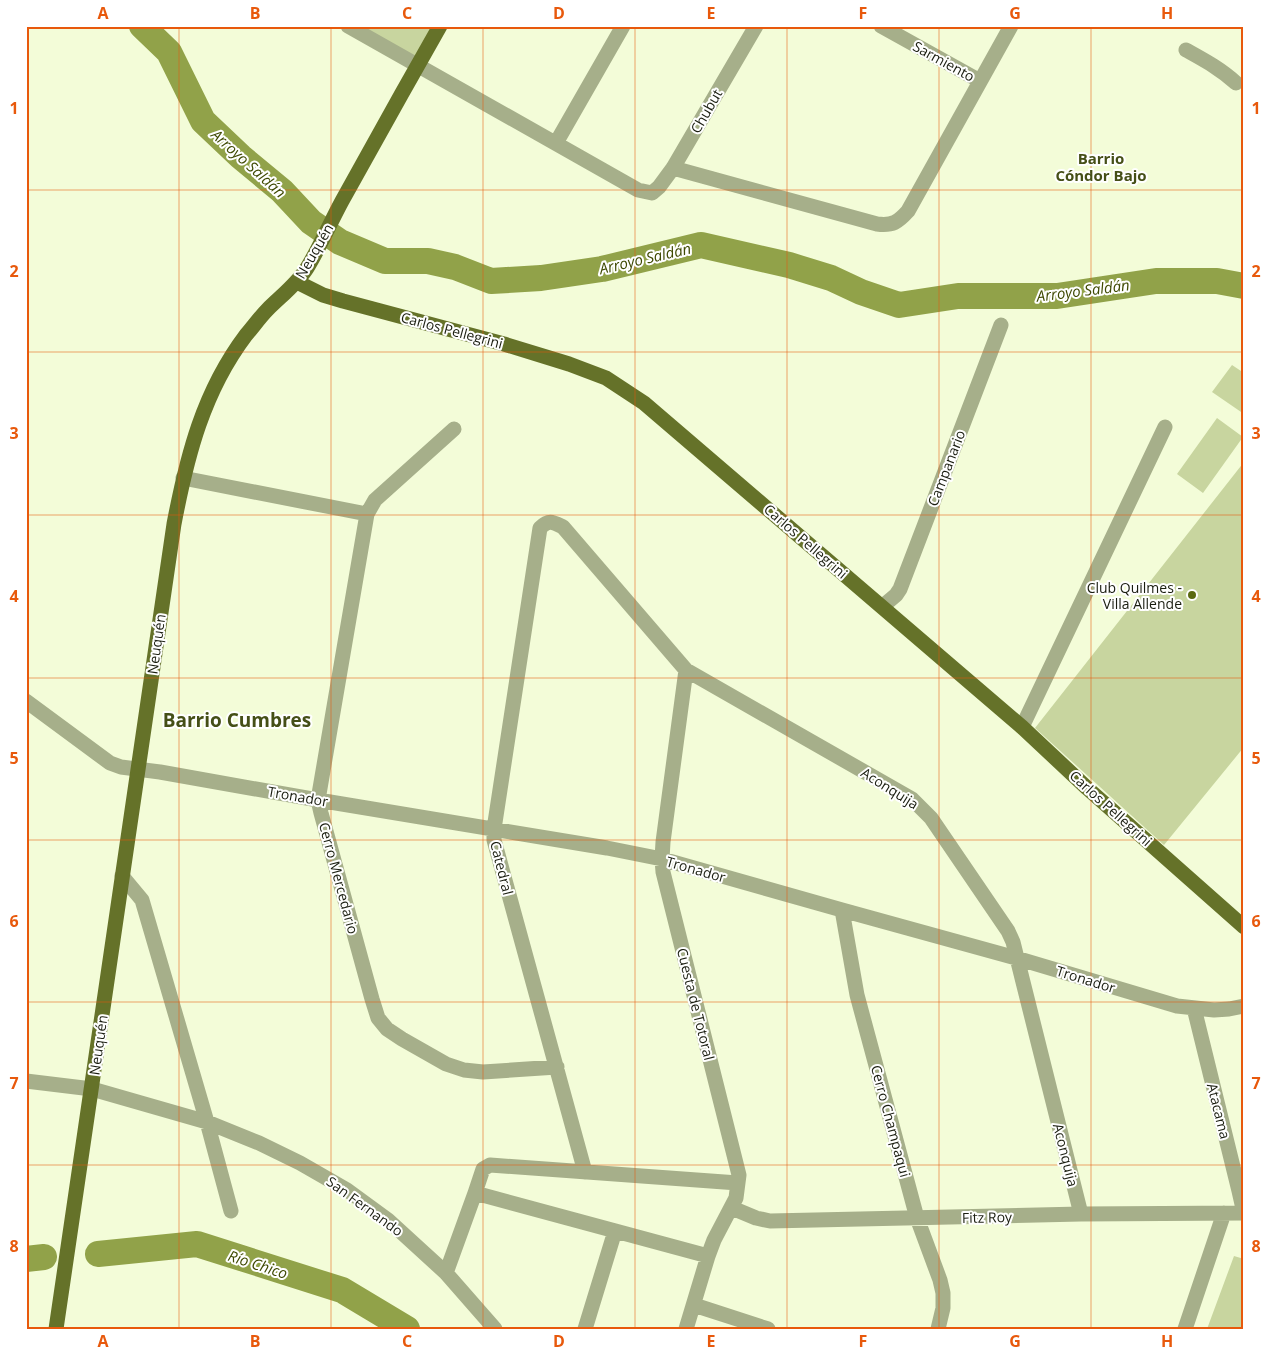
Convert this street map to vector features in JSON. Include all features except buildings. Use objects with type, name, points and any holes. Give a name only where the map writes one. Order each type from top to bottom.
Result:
[{"type":"main road","name":"Neuquén","points":[[56,1329],[173,534],[183,478],[194,434],[213,388],[231,357],[267,310],[296,282],[307,268],[440,26]]},
{"type":"main road","name":"Carlos Pellegrini","points":[[296,282],[324,295],[522,349],[569,364],[606,378],[644,403],[1022,727],[1244,927]]},
{"type":"street","points":[[348,26],[556,143],[623,26]]},
{"type":"street","name":"Chubut","points":[[556,143],[638,190],[652,193],[659,187],[673,168],[756,26]]},
{"type":"street","name":"Sarmiento","points":[[881,26],[980,80]]},
{"type":"street","points":[[673,168],[877,224],[896,223],[908,211],[1011,26]]},
{"type":"street","points":[[1186,50],[1217,67],[1236,83]]},
{"type":"street","name":"Campanario","points":[[883,606],[900,589],[1001,325]]},
{"type":"street","points":[[1022,727],[1165,427]]},
{"type":"street","points":[[183,478],[367,514],[375,500],[454,429]]},
{"type":"street","name":"Cerro Mercedario","points":[[367,514],[318,800],[378,1018],[387,1029],[402,1039],[446,1064],[464,1070],[483,1072],[557,1067]]},
{"type":"street","name":"Aconquija","points":[[540,528],[545,523],[554,522],[563,528],[686,670],[912,799],[931,818],[1008,931],[1013,942],[1081,1214]]},
{"type":"street","name":"Catedral","points":[[540,528],[494,829],[494,840],[585,1172]]},
{"type":"street","name":"Cuesta de Totoral","points":[[686,670],[662,859],[663,872],[738,1175],[736,1198],[714,1240],[686,1329]]},
{"type":"street","name":"Tronador","points":[[26,701],[110,763],[121,767],[160,772],[662,859],[1016,958],[1177,1006],[1214,1010],[1244,1006]]},
{"type":"street","points":[[122,876],[142,900],[231,1211]]},
{"type":"street","name":"Cerro Champaqui","points":[[842,910],[858,995],[917,1218],[943,1293],[943,1308],[938,1329]]},
{"type":"street","name":"Atacama","points":[[1194,1008],[1244,1213]]},
{"type":"street","name":"San Fernando","points":[[26,1081],[92,1089],[207,1122],[259,1143],[300,1163],[346,1190],[388,1220],[446,1273],[495,1329]]},
{"type":"street","points":[[446,1273],[483,1169],[490,1165],[738,1182]]},
{"type":"street","points":[[475,1192],[708,1256]]},
{"type":"street","name":"Fitz Roy","points":[[732,1208],[756,1218],[770,1221],[1081,1214],[1244,1213]]},
{"type":"street","points":[[1185,1329],[1224,1213]]},
{"type":"street","points":[[585,1329],[615,1231]]},
{"type":"street","points":[[694,1305],[768,1329]]},
{"type":"green space","points":[[362,26],[439,26],[418,65]]},
{"type":"green space","points":[[1232,365],[1244,373],[1244,414],[1212,392]]},
{"type":"green space","points":[[1217,418],[1243,437],[1203,493],[1177,474]]},
{"type":"green space","name":"Club Quilmes - Villa Allende","points":[[1244,462],[1244,747],[1164,845],[1035,728]]},
{"type":"green space","points":[[1234,1256],[1244,1259],[1244,1329],[1207,1329]]},
{"type":"waterway","name":"Arroyo Saldán","points":[[142,26],[169,52],[203,121],[241,157],[282,191],[311,222],[340,242],[385,261],[428,261],[455,267],[491,281],[541,278],[602,269],[701,245],[789,265],[831,278],[861,292],[899,305],[958,296],[1057,296],[1156,281],[1217,281],[1244,286]]},
{"type":"waterway","name":"Río Chico","points":[[98,1254],[197,1244],[342,1290],[407,1329]]},
{"type":"waterway","name":"Río Chico","points":[[26,1259],[44,1257]]},
{"type":"place","name":"Club Quilmes - Villa Allende","points":[[1192,595]]},
{"type":"district","name":"Barrio Cóndor Bajo","points":[[1101,166]]},
{"type":"district","name":"Barrio Cumbres","points":[[237,720]]}]
